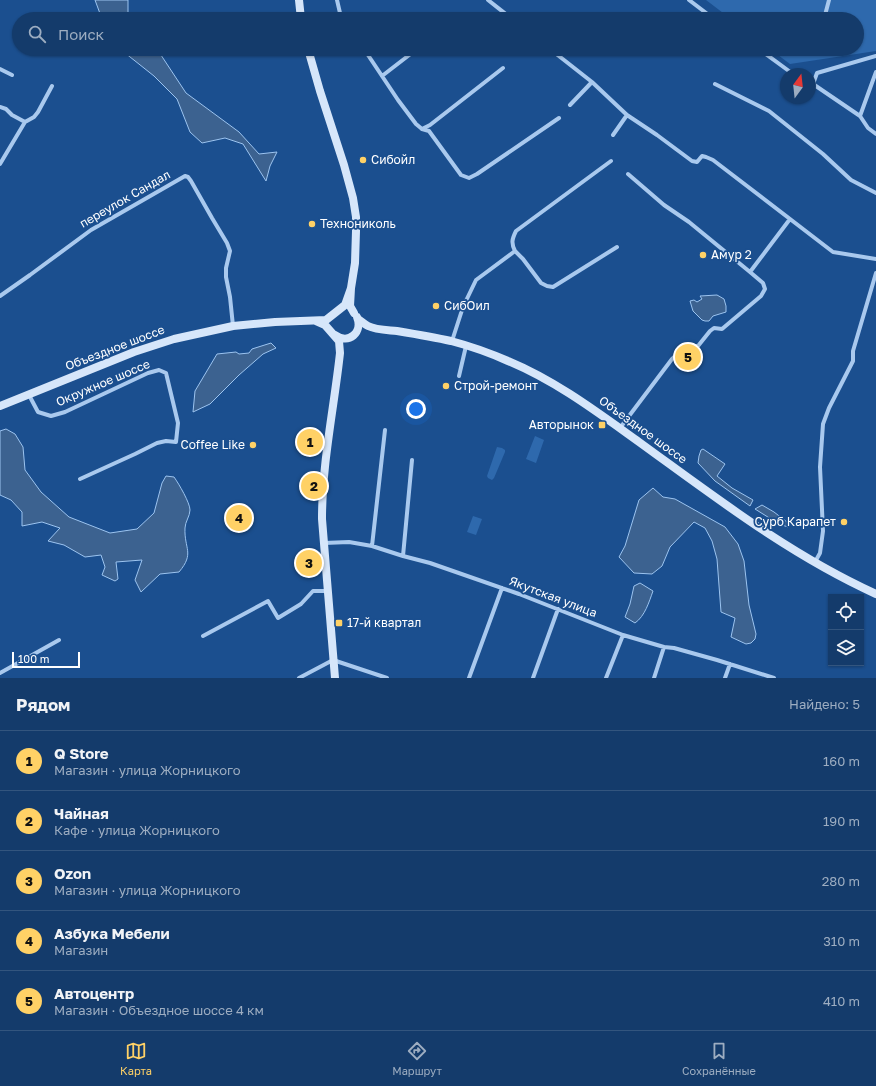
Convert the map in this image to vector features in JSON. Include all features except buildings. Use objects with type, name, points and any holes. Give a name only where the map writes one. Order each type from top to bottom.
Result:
[{"type":"main road","points":[[299,0],[300,12]]},
{"type":"main road","points":[[310,56],[344,165],[353,198],[356,217],[355,263],[350,306],[356,316],[358,328],[355,334],[345,342],[340,353]]},
{"type":"main road","points":[[351,288],[345,305],[335,313],[330,321],[330,327],[333,334],[340,338],[349,338],[355,334]]},
{"type":"main road","points":[[335,313],[346,310],[356,316]]},
{"type":"main road","name":"Объездное шоссе","points":[[0,406],[141,349],[174,338],[233,326],[275,322],[326,320],[335,313]]},
{"type":"main road","name":"Объездное шоссе","points":[[356,316],[368,326],[452,341],[525,368],[593,409],[757,526],[814,563],[876,594]]},
{"type":"main road","points":[[316,321],[325,325],[339,341],[340,353],[326,460],[322,519],[335,678]]},
{"type":"main road","name":"Объездное шоссе","points":[[355,334],[368,328],[376,328]]},
{"type":"street","points":[[337,0],[340,12]]},
{"type":"street","points":[[488,0],[503,12]]},
{"type":"street","points":[[689,0],[705,12]]},
{"type":"street","points":[[826,12],[829,0]]},
{"type":"street","points":[[369,56],[416,124],[422,129],[429,131],[461,175],[469,178],[559,118]]},
{"type":"street","points":[[382,76],[408,56]]},
{"type":"street","points":[[559,56],[592,82],[627,115],[692,161],[697,162],[702,156],[706,156],[713,160],[833,252],[876,259]]},
{"type":"street","points":[[769,56],[785,68]]},
{"type":"street","points":[[816,75],[817,73],[876,56]]},
{"type":"street","points":[[422,129],[430,125],[503,68]]},
{"type":"street","points":[[0,69],[12,75]]},
{"type":"street","points":[[860,116],[876,72]]},
{"type":"street","points":[[570,105],[592,82]]},
{"type":"street","points":[[715,84],[769,111],[823,154],[851,180],[876,193]]},
{"type":"street","points":[[1,163],[25,122],[34,117],[38,112],[52,86]]},
{"type":"street","points":[[816,86],[860,116],[868,128],[876,134]]},
{"type":"street","points":[[0,107],[6,109],[12,115],[25,122]]},
{"type":"street","points":[[612,135],[627,115]]},
{"type":"street","points":[[611,161],[516,231],[512,238],[512,245],[515,251],[541,283],[553,287],[617,247]]},
{"type":"street","points":[[620,429],[672,359],[687,345],[698,346],[714,328],[722,329],[761,296],[765,289],[764,283],[689,222],[664,205],[628,174]]},
{"type":"street","name":"переулок Сандал","points":[[0,296],[91,230],[185,176],[191,181],[227,243],[230,251],[226,268],[226,277],[233,326]]},
{"type":"street","points":[[750,272],[790,219]]},
{"type":"street","points":[[452,341],[463,307],[476,280],[515,251]]},
{"type":"street","points":[[814,563],[820,553],[822,531],[820,467],[824,424],[829,408],[853,361],[853,351],[876,273]]},
{"type":"street","points":[[459,376],[466,346]]},
{"type":"street","name":"Окружное шоссе","points":[[29,394],[38,412],[51,416],[65,412],[148,373],[159,370],[166,373],[178,423],[176,442],[166,441],[157,443],[80,479]]},
{"type":"street","points":[[372,546],[385,430]]},
{"type":"street","points":[[403,556],[412,460]]},
{"type":"street","name":"Якутская улица","points":[[324,542],[350,542],[372,546],[430,563],[502,588],[624,635],[730,664],[774,678]]},
{"type":"street","points":[[469,678],[502,588]]},
{"type":"street","points":[[203,636],[268,601],[278,618],[301,604],[313,591],[328,591]]},
{"type":"street","points":[[533,678],[558,609]]},
{"type":"street","points":[[606,678],[624,635]]},
{"type":"street","points":[[0,673],[59,640]]},
{"type":"street","points":[[654,678],[664,647]]},
{"type":"street","points":[[299,678],[333,660],[386,678]]},
{"type":"street","points":[[725,678],[730,664]]},
{"type":"shaded area","points":[[95,0],[128,0],[128,12],[99,12]]},
{"type":"shaded area","points":[[706,0],[876,0],[876,51],[864,53],[864,12],[722,12]]},
{"type":"shaded area","points":[[129,56],[162,56],[186,93],[239,132],[259,154],[277,152],[270,166],[266,181],[243,144],[225,138],[202,143],[190,132],[177,99],[154,76]]},
{"type":"shaded area","points":[[779,56],[843,56],[790,64]]},
{"type":"shaded area","points":[[717,295],[724,299],[726,312],[713,316],[709,321],[702,320],[693,311],[690,301],[694,300],[697,302],[702,299],[700,296]]},
{"type":"shaded area","points":[[271,343],[276,348],[263,354],[210,404],[193,412],[195,391],[217,354],[236,352],[239,354],[249,353],[252,349]]},
{"type":"shaded area","points":[[6,429],[15,434],[23,447],[25,470],[41,492],[69,517],[110,533],[137,529],[154,513],[162,483],[166,476],[174,477],[190,507],[185,528],[188,555],[184,566],[179,572],[160,574],[141,592],[135,580],[142,560],[116,562],[118,579],[115,581],[102,575],[105,567],[101,555],[85,557],[64,545],[48,541],[60,528],[42,522],[22,526],[22,512],[11,500],[0,495],[0,431]]},
{"type":"shaded area","points":[[535,436],[544,440],[536,463],[526,459]]},
{"type":"shaded area","points":[[497,447],[502,448],[505,452],[492,480],[487,476]]},
{"type":"shaded area","points":[[703,449],[725,464],[717,476],[732,488],[753,500],[750,506],[715,481],[698,463],[701,450]]},
{"type":"shaded area","points":[[653,488],[663,497],[675,499],[725,527],[738,544],[744,561],[749,605],[756,634],[755,639],[751,643],[746,644],[731,637],[735,618],[721,612],[717,559],[712,541],[705,528],[694,522],[670,547],[662,566],[652,574],[634,573],[619,557],[625,546],[639,500]]},
{"type":"shaded area","points":[[762,505],[787,522],[788,527],[779,524],[755,509]]},
{"type":"shaded area","points":[[473,516],[482,519],[476,535],[467,532]]},
{"type":"shaded area","points":[[640,583],[653,591],[644,613],[635,623],[625,617],[634,586]]},
{"type":"place","name":"Сибойл","points":[[363,160]]},
{"type":"place","name":"Технониколь","points":[[312,224]]},
{"type":"place","name":"Амур 2","points":[[703,255]]},
{"type":"place","name":"СибОил","points":[[436,306]]},
{"type":"place","name":"Автоцентр","points":[[688,357]]},
{"type":"place","name":"Строй-ремонт","points":[[446,386]]},
{"type":"place","name":"Авторынок","points":[[602,425]]},
{"type":"place","name":"Q Store","points":[[310,442]]},
{"type":"place","name":"Coffee Like","points":[[253,445]]},
{"type":"place","name":"Чайная","points":[[314,486]]},
{"type":"place","name":"Азбука Мебели","points":[[239,518]]},
{"type":"place","name":"Сурб Карапет","points":[[844,522]]},
{"type":"place","name":"Ozon","points":[[309,563]]},
{"type":"place","name":"17-й квартал","points":[[339,623]]}]
